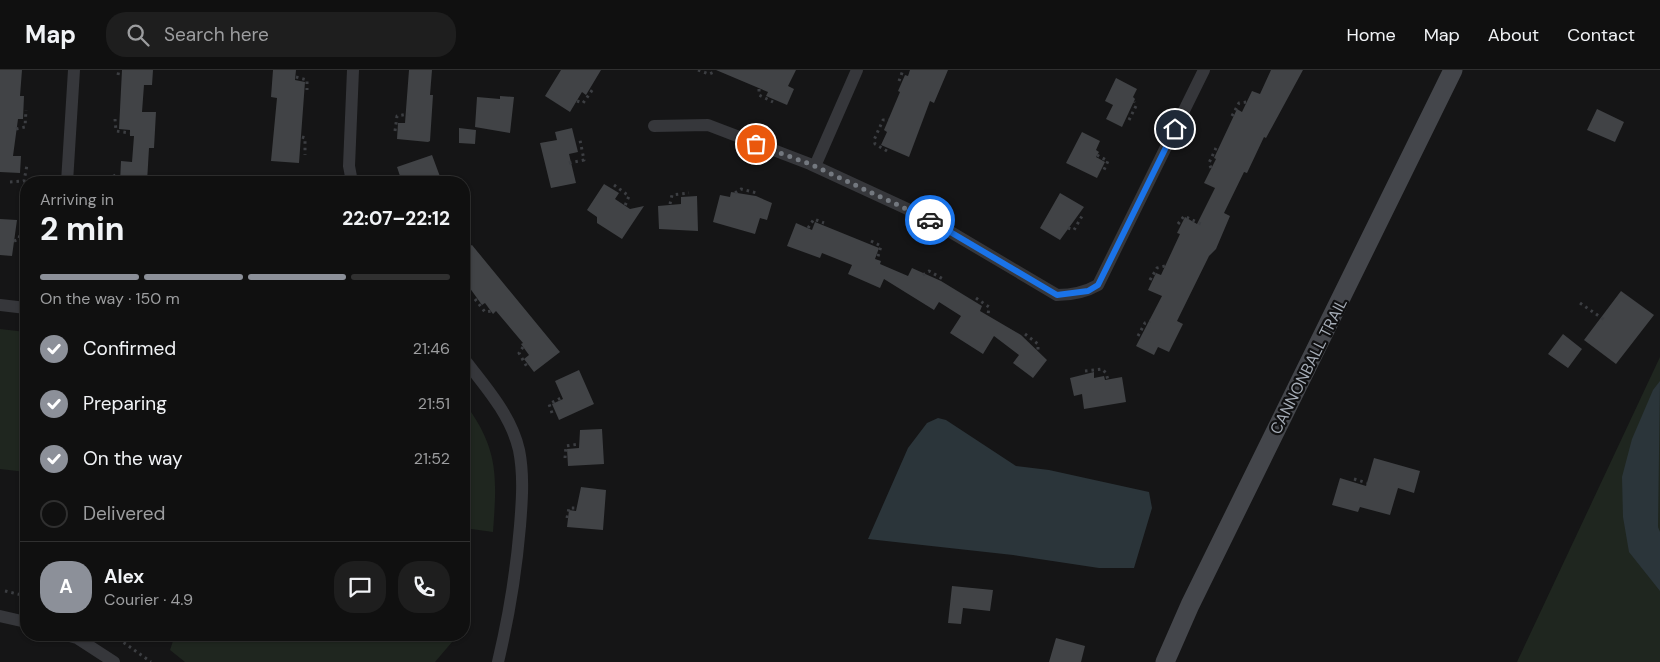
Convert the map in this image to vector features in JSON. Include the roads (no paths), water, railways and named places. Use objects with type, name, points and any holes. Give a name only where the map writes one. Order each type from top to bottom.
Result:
[{"type":"main road","name":"CANNONBALL TRAIL","points":[[1164,662],[1182,621],[1453,70]]},
{"type":"street","points":[[67,176],[74,70]]},
{"type":"street","points":[[351,176],[349,166],[354,70]]},
{"type":"street","points":[[815,166],[857,70]]},
{"type":"street","points":[[654,126],[708,125],[815,166],[927,218],[1048,291],[1057,295],[1074,294],[1088,291],[1098,285],[1204,70]]},
{"type":"street","points":[[0,305],[20,307]]},
{"type":"street","points":[[470,367],[494,397],[507,422],[518,449],[521,469],[523,492],[512,599],[498,662]]},
{"type":"street","points":[[0,616],[20,621]]},
{"type":"street","points":[[82,641],[114,662]]}]
